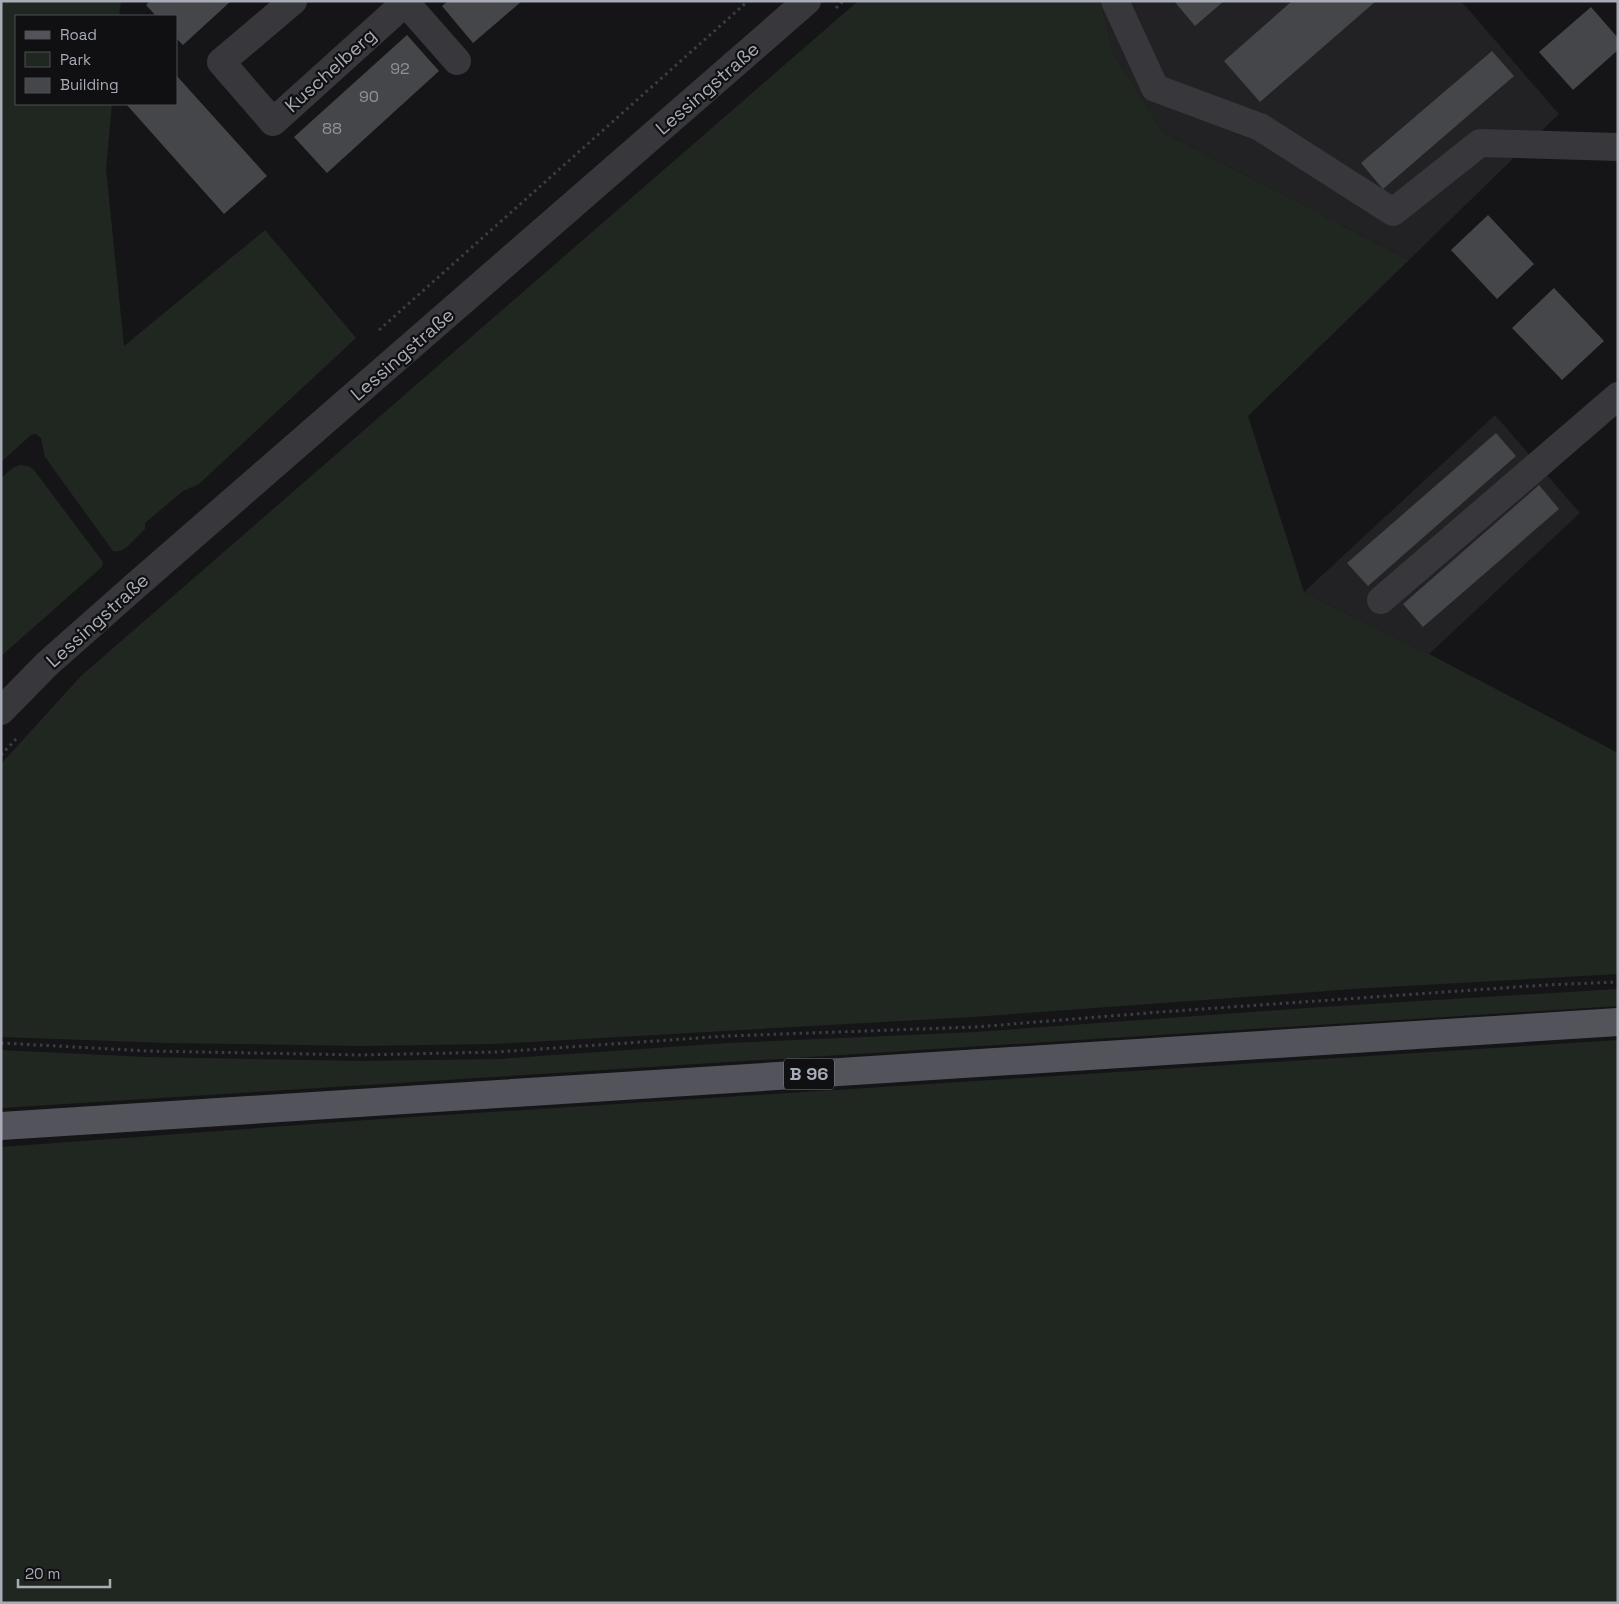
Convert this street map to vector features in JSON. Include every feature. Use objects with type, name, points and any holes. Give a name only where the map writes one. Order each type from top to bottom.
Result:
[{"type":"main road","name":"B 96","points":[[1,1126],[1618,1022]]},
{"type":"street","name":"Kuschelberg","points":[[293,1],[221,62],[273,122],[407,2],[457,61]]},
{"type":"street","name":"Lessingstraße","points":[[1,711],[47,664],[126,593],[807,1]]},
{"type":"street","points":[[1115,1],[1155,88],[1260,127],[1393,212],[1480,143],[1618,148]]},
{"type":"street","points":[[1381,600],[1618,396]]},
{"type":"path","points":[[376,334],[748,1]]},
{"type":"path","points":[[1,1043],[167,1052],[360,1055],[497,1052],[728,1036],[975,1027],[1545,985],[1618,982]]},
{"type":"shaded area","points":[[1100,1],[1461,1],[1559,114],[1409,260],[1163,132],[1113,53]]},
{"type":"shaded area","points":[[1495,415],[1580,513],[1429,654],[1304,592]]},
{"type":"green space","points":[[1,1],[121,1],[119,15],[15,15],[15,105],[112,105],[106,169],[124,346],[265,230],[356,338],[199,484],[183,491],[145,523],[145,529],[122,550],[113,551],[45,457],[41,438],[36,434],[31,435],[1,462]]},
{"type":"green space","points":[[858,1],[1100,1],[1113,53],[1163,132],[1409,260],[1248,416],[1304,592],[1429,654],[1618,753],[1618,974],[1368,988],[972,1017],[494,1044],[362,1046],[168,1043],[1,1037],[1,764],[81,676]]},
{"type":"green space","points":[[28,466],[34,470],[103,562],[102,567],[1,656],[1,478],[14,467]]},
{"type":"green space","points":[[1618,989],[1618,1006],[1,1108],[1,1050],[146,1057],[361,1061],[499,1059],[728,1043],[976,1032],[1321,1007]]},
{"type":"green space","points":[[1618,1040],[1618,1603],[1,1603],[1,1147],[381,1119]]},
{"type":"building","points":[[150,1],[231,1],[183,45],[178,40],[178,15],[155,15],[146,5]]},
{"type":"building","points":[[448,1],[522,1],[473,43],[442,6]]},
{"type":"building","points":[[1174,1],[1224,1],[1195,26]]},
{"type":"building","points":[[1292,1],[1376,1],[1260,102],[1224,61]]},
{"type":"building","points":[[1591,7],[1618,38],[1618,50],[1573,90],[1539,52]]},
{"type":"building","points":[[407,35],[439,71],[327,173],[294,137]]},
{"type":"building","points":[[1492,51],[1514,76],[1383,189],[1361,163]]},
{"type":"building","points":[[178,77],[267,176],[224,214],[127,105],[178,105]]},
{"type":"building","points":[[1488,215],[1534,264],[1497,299],[1451,250]]},
{"type":"building","points":[[1554,288],[1604,341],[1562,380],[1512,328]]},
{"type":"building","points":[[1496,433],[1516,456],[1368,586],[1347,563]]},
{"type":"building","points":[[1539,485],[1559,509],[1423,627],[1403,604]]}]
